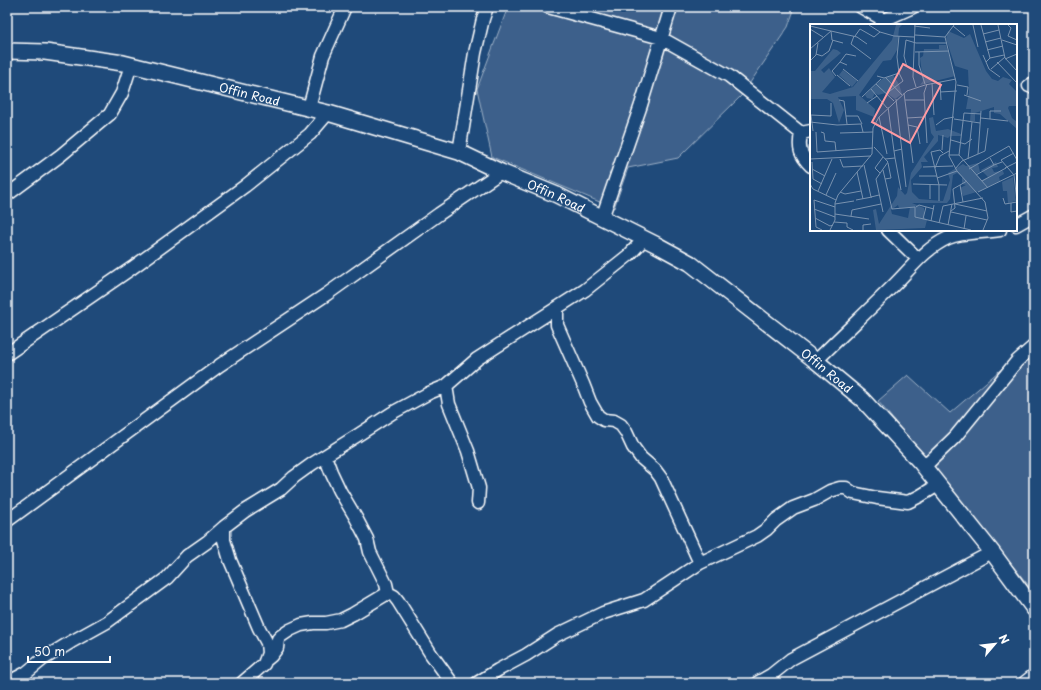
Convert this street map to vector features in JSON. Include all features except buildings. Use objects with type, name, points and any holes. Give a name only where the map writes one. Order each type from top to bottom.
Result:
[{"type":"street","points":[[308,108],[322,56],[345,7]]},
{"type":"street","points":[[459,152],[475,53],[483,19],[488,7]]},
{"type":"street","points":[[548,7],[661,38],[729,76],[806,132],[799,142],[800,151],[810,165]]},
{"type":"street","points":[[602,218],[640,106],[671,7]]},
{"type":"street","points":[[861,7],[882,23],[913,7]]},
{"type":"street","name":"Offin Road","points":[[7,51],[45,52],[131,65],[328,113],[459,152],[501,172],[557,195],[690,263],[816,361],[863,400],[924,467],[992,552],[1034,609]]},
{"type":"street","points":[[7,195],[61,155],[110,114],[122,92],[131,65]]},
{"type":"street","points":[[7,354],[132,268],[245,186],[310,134],[328,113]]},
{"type":"street","points":[[7,521],[220,365],[326,294],[501,172]]},
{"type":"street","points":[[1017,224],[1034,215]]},
{"type":"street","points":[[889,231],[918,259]]},
{"type":"street","points":[[816,361],[897,282],[918,259],[937,243],[959,234],[993,231]]},
{"type":"street","points":[[8,683],[26,673],[43,659],[107,622],[167,578],[187,556],[224,527],[245,511],[282,489],[294,477],[392,412],[428,393],[446,386],[477,359],[585,290],[629,255],[644,239]]},
{"type":"street","points":[[557,308],[557,325],[595,411],[598,416],[604,420],[614,421],[621,425],[641,458],[655,470],[661,478],[700,563]]},
{"type":"street","points":[[924,467],[955,437],[1017,361],[1034,346]]},
{"type":"street","points":[[446,386],[449,404],[468,450],[479,488],[478,503]]},
{"type":"street","points":[[325,456],[340,491],[367,539],[370,552],[386,584],[388,593]]},
{"type":"street","points":[[477,683],[526,655],[557,635],[603,613],[644,600],[700,563],[757,536],[793,508],[814,500],[830,491],[846,488],[853,493],[908,502],[938,485]]},
{"type":"street","points":[[224,527],[224,540],[230,560],[267,643],[268,653],[264,664],[242,683]]},
{"type":"street","points":[[757,683],[771,675],[791,660],[992,552]]},
{"type":"street","points":[[264,662],[277,648],[280,636],[290,630],[301,625],[341,620],[388,593]]},
{"type":"street","points":[[388,593],[394,596],[398,601],[431,654],[452,683]]},
{"type":"street","points":[[1024,683],[1034,675]]},
{"type":"shaded area","points":[[508,7],[795,7],[788,27],[741,96],[678,158],[628,168],[614,208],[492,157],[477,89]]},
{"type":"shaded area","points":[[1034,341],[1034,592],[878,401],[908,375],[950,413]]}]
